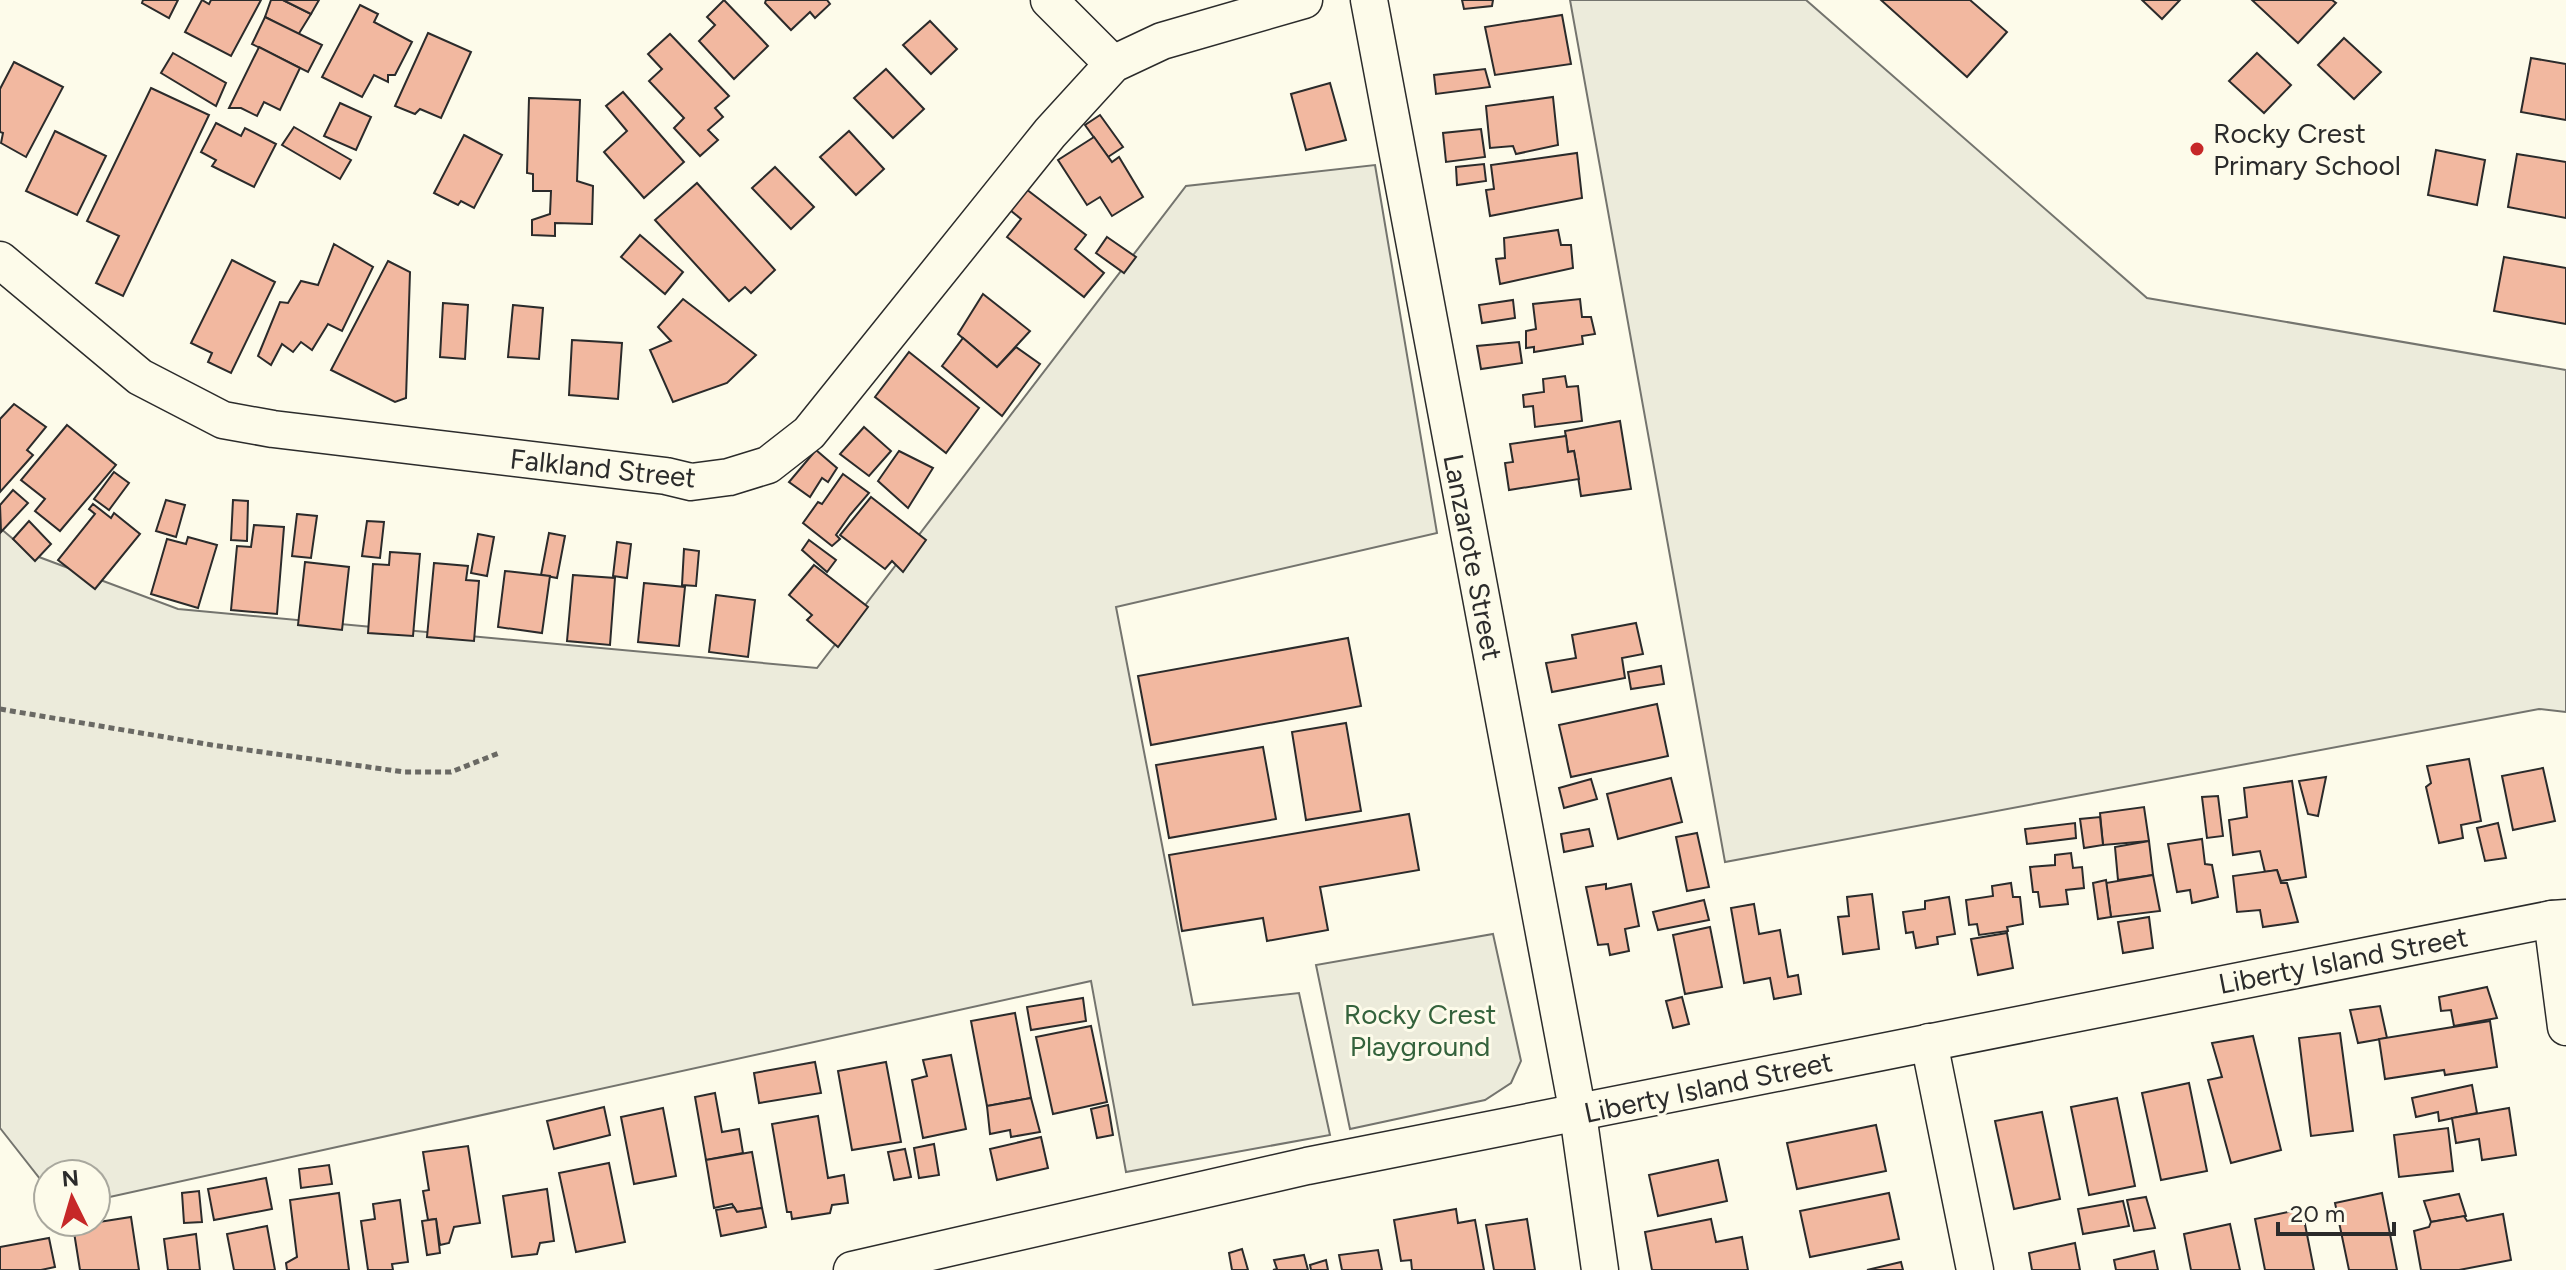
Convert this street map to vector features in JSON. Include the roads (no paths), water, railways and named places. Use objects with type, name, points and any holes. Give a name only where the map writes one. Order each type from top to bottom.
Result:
[{"type":"street","points":[[1049,0],[1113,64]]},
{"type":"street","name":"Falkland Street","points":[[0,260],[140,377],[223,420],[273,429],[666,476],[691,482],[729,477],[768,465],[809,433],[1050,133],[1113,64],[1162,41],[1304,0]]},
{"type":"street","name":"Lanzarote Street","points":[[1369,0],[1578,1114],[1600,1270]]},
{"type":"street","points":[[2559,918],[2566,1027]]},
{"type":"street","name":"Liberty Island Street","points":[[852,1270],[1307,1166],[2559,918]]},
{"type":"street","points":[[1929,1042],[1975,1270]]},
{"type":"place","name":"Rocky Crest Primary School","points":[[2197,149]]},
{"type":"park label","name":"Rocky Crest Playground","points":[[1420,1030]]}]
